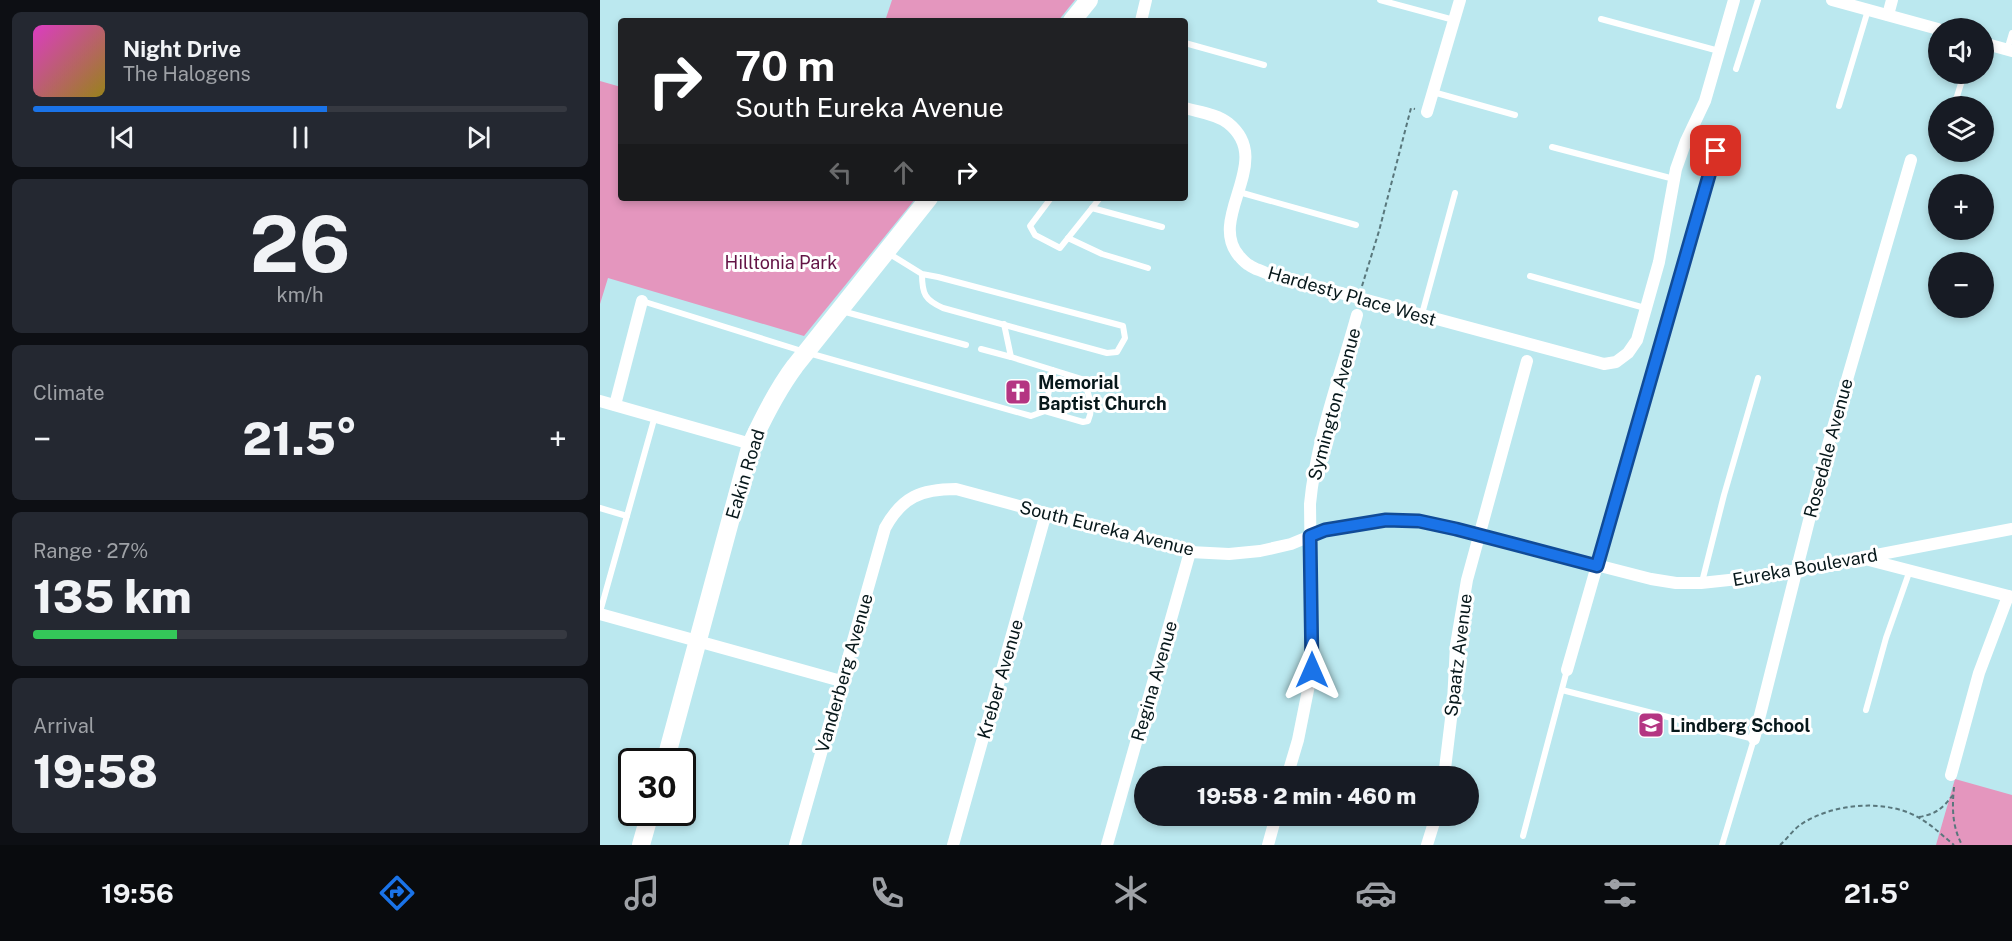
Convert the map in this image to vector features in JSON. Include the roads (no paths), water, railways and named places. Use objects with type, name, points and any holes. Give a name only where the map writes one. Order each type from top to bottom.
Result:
[{"type":"street","points":[[1074,18],[1089,0]]},
{"type":"street","points":[[1142,18],[1146,0]]},
{"type":"street","points":[[1427,112],[1460,0]]},
{"type":"street","points":[[1646,308],[1659,262],[1674,179],[1686,141],[1705,101],[1734,0]]},
{"type":"street","points":[[1832,0],[1928,26]]},
{"type":"street","points":[[1888,15],[1892,0]]},
{"type":"street","points":[[1994,45],[2010,50]]},
{"type":"street","name":"Hardesty Place West","points":[[1188,109],[1220,118],[1237,131],[1245,150],[1246,161],[1230,226],[1231,237],[1235,250],[1248,265],[1266,273],[1604,364],[1616,362],[1628,353],[1637,340],[1646,308]]},
{"type":"street","points":[[1568,670],[1721,134]]},
{"type":"street","name":"Rosedale Avenue","points":[[1754,739],[1837,411],[1911,160]]},
{"type":"street","name":"Eakin Road","points":[[668,748],[751,444],[775,395],[805,352],[927,201]]},
{"type":"street","points":[[615,405],[642,301]]},
{"type":"street","name":"Symington Avenue","points":[[1290,766],[1312,670],[1310,504],[1317,458],[1357,315]]},
{"type":"street","name":"Spaatz Avenue","points":[[1445,766],[1453,702],[1456,645],[1467,580],[1527,361]]},
{"type":"street","points":[[600,401],[751,444]]},
{"type":"street","name":"South Eureka Avenue","points":[[902,505],[927,491],[956,489],[1190,552],[1229,554],[1260,551],[1291,544],[1325,530],[1394,520],[1419,521],[1597,566]]},
{"type":"street","name":"Vanderberg Avenue","points":[[795,845],[885,528],[902,505]]},
{"type":"street","name":"Kreber Avenue","points":[[953,845],[1046,513]]},
{"type":"street","name":"Eureka Boulevard","points":[[1597,566],[1651,579],[1676,583],[1701,583],[1757,577],[2012,529]]},
{"type":"street","name":"Regina Avenue","points":[[1107,845],[1190,552]]},
{"type":"street","points":[[1861,558],[2010,596],[1979,673],[1951,775]]},
{"type":"street","points":[[600,613],[841,681]]},
{"type":"street","points":[[641,845],[646,826]]},
{"type":"street","points":[[1268,845],[1273,826]]},
{"type":"street","points":[[1427,845],[1433,826]]},
{"type":"lane","points":[[1380,0],[1454,20]]},
{"type":"lane","points":[[1736,69],[1758,0]]},
{"type":"lane","points":[[1839,106],[1868,10]]},
{"type":"lane","points":[[1600,19],[1719,51]]},
{"type":"lane","points":[[2010,50],[2012,33]]},
{"type":"lane","points":[[1188,44],[1264,65]]},
{"type":"lane","points":[[1433,92],[1515,115]]},
{"type":"lane","points":[[1552,147],[1674,179]]},
{"type":"lane","points":[[1239,192],[1356,225]]},
{"type":"lane","points":[[1422,315],[1455,192]]},
{"type":"lane","points":[[1049,201],[1030,226],[1035,235],[1060,248],[1098,201]]},
{"type":"lane","points":[[1092,208],[1162,227]]},
{"type":"lane","points":[[1068,238],[1102,254],[1148,268]]},
{"type":"lane","points":[[886,252],[922,274],[1123,326],[1125,338],[1118,352],[1107,353],[943,308],[930,303],[922,290],[922,274]]},
{"type":"lane","points":[[1530,276],[1646,308]]},
{"type":"lane","points":[[642,301],[805,352],[1030,416],[1045,411],[1083,422],[1088,421],[1092,414],[1092,405],[1085,380],[981,349]]},
{"type":"lane","points":[[839,311],[966,345]]},
{"type":"lane","points":[[1004,324],[1011,357]]},
{"type":"lane","points":[[1045,411],[1053,370]]},
{"type":"lane","points":[[1701,583],[1758,378]]},
{"type":"lane","points":[[600,613],[655,416]]},
{"type":"lane","points":[[600,508],[627,516]]},
{"type":"lane","points":[[1866,710],[1886,638],[1910,570]]},
{"type":"lane","points":[[1523,836],[1568,670]]},
{"type":"lane","points":[[1562,690],[1754,739],[1722,845]]},
{"type":"place","name":"Memorial Baptist Church","points":[[1018,392]]},
{"type":"place","name":"Lindberg School","points":[[1651,725]]},
{"type":"park label","name":"Hilltonia Park","points":[[781,262]]}]
